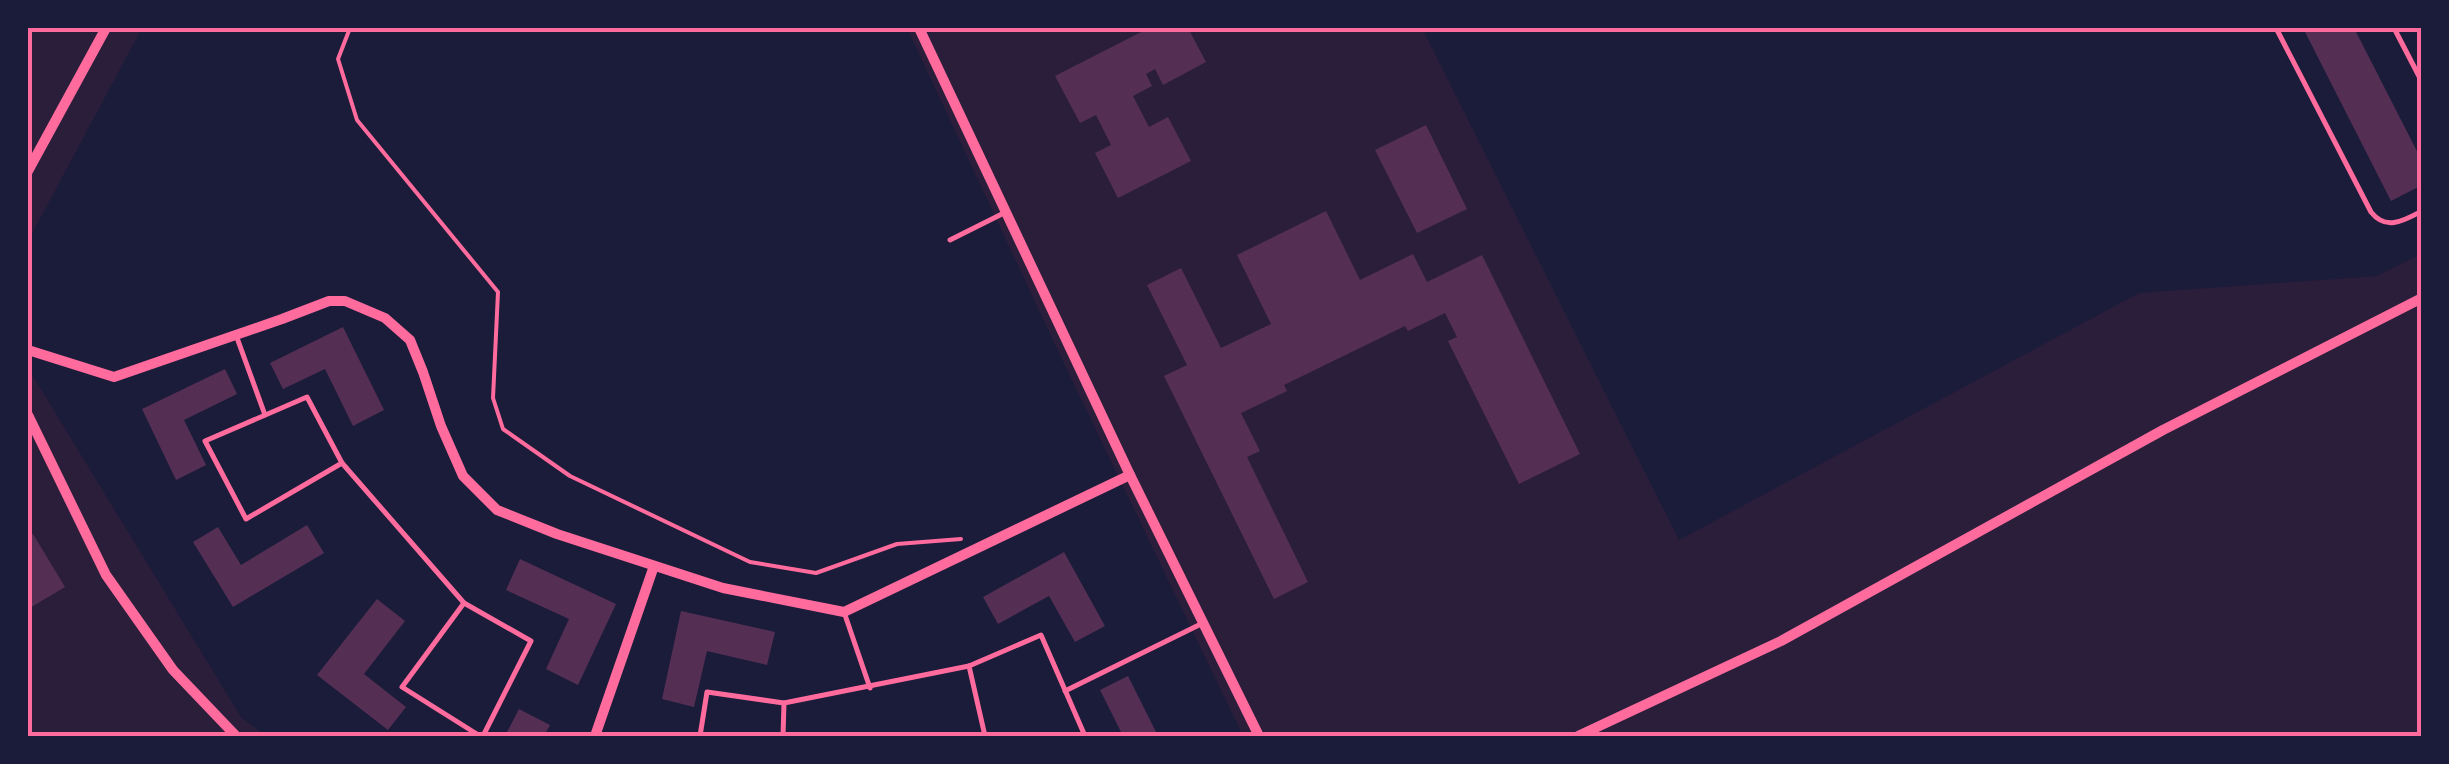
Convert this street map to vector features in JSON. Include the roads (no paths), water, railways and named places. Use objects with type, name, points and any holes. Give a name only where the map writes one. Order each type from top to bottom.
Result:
[{"type":"street","points":[[28,171],[106,28]]},
{"type":"street","points":[[919,28],[1130,475],[1259,736]]},
{"type":"street","points":[[1578,736],[1781,641],[2163,430],[2422,298]]},
{"type":"street","points":[[28,350],[114,377],[329,301],[345,302],[385,318],[410,340],[462,476],[497,510],[556,534],[723,588],[844,612],[1130,475]]},
{"type":"street","points":[[28,415],[106,575],[173,670],[236,736]]},
{"type":"street","points":[[595,736],[654,566]]},
{"type":"lane","points":[[2276,28],[2377,220],[2389,224],[2402,222],[2422,212]]},
{"type":"lane","points":[[2394,28],[2422,82]]},
{"type":"lane","points":[[950,240],[1007,212]]},
{"type":"lane","points":[[236,335],[265,415]]},
{"type":"lane","points":[[342,464],[246,519],[205,440],[307,397],[342,464],[464,603],[530,641],[482,736],[402,687],[464,603]]},
{"type":"lane","points":[[844,612],[870,688]]},
{"type":"lane","points":[[1065,691],[1204,623]]},
{"type":"lane","points":[[700,736],[707,692],[784,703],[969,666],[1041,635],[1085,736]]},
{"type":"lane","points":[[969,666],[984,736]]},
{"type":"lane","points":[[782,736],[784,703]]}]
